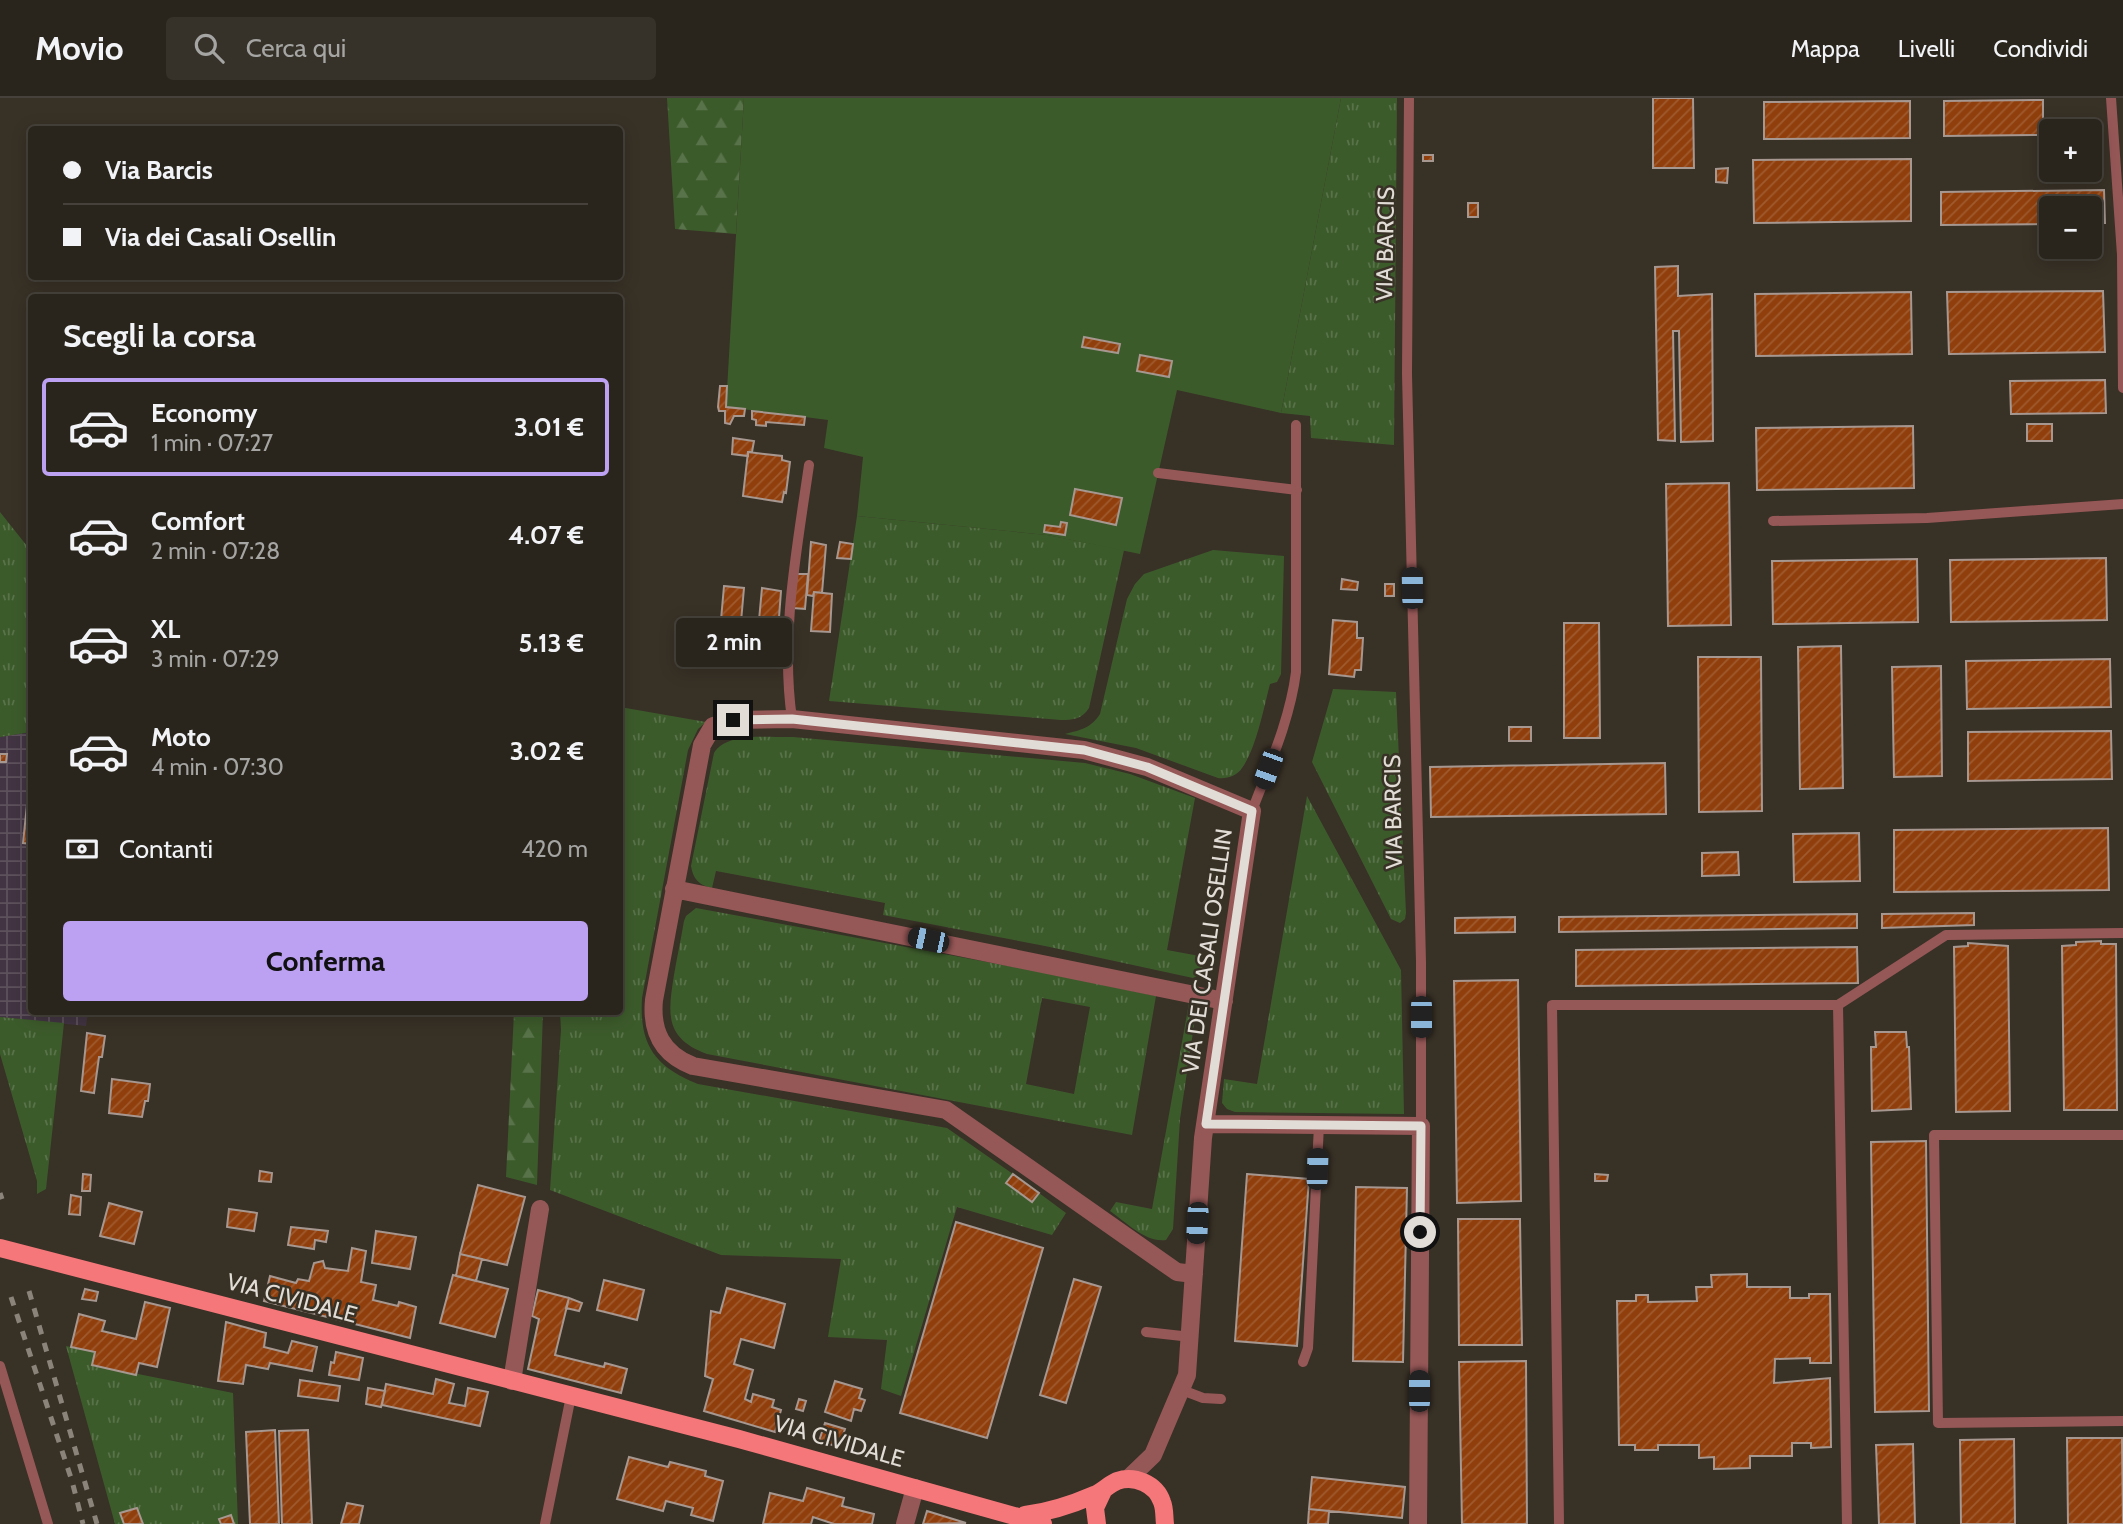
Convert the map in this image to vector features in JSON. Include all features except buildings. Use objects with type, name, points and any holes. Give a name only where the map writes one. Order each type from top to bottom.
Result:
[{"type":"main road","name":"VIA CIVIDALE","points":[[0,1248],[739,1438],[1043,1524]]},
{"type":"main road","name":"VIA CIVIDALE","points":[[1011,1517],[1051,1511],[1128,1479]]},
{"type":"main road","points":[[1128,1479],[1140,1480],[1150,1485],[1158,1494],[1164,1510],[1164,1523]]},
{"type":"main road","points":[[1097,1524],[1095,1508],[1103,1491]]},
{"type":"street","name":"VIA DEI CASALI OSELLIN","points":[[674,889],[704,738],[713,726],[733,720],[792,719],[1084,750],[1120,758],[1165,773],[1252,811],[1206,1124],[1189,1366],[1182,1390],[1153,1455],[1128,1479]]},
{"type":"street","points":[[1194,1274],[1177,1272],[946,1110],[693,1066],[679,1061],[657,1036],[653,1012],[674,889],[1224,1001]]},
{"type":"street","points":[[1206,1124],[1421,1126]]},
{"type":"street","name":"VIA BARCIS","points":[[1418,1524],[1421,1126]]},
{"type":"street","points":[[512,1381],[540,1209]]},
{"type":"street","points":[[1153,1455],[1158,1494]]},
{"type":"street","points":[[905,1524],[915,1488]]},
{"type":"lane","name":"VIA BARCIS","points":[[1409,98],[1407,374],[1421,962],[1421,1126]]},
{"type":"lane","points":[[2111,98],[2122,255],[2123,388]]},
{"type":"lane","points":[[1252,811],[1283,728],[1294,687],[1297,659],[1296,425]]},
{"type":"lane","points":[[792,719],[787,680],[788,625],[810,466]]},
{"type":"lane","points":[[1158,473],[1297,489]]},
{"type":"lane","points":[[1773,521],[1927,518],[2123,505]]},
{"type":"lane","points":[[1559,1524],[1552,1005],[1838,1005],[1946,935],[2123,933]]},
{"type":"lane","points":[[1838,1005],[1847,1524]]},
{"type":"lane","points":[[1303,1362],[1308,1348],[1319,1125]]},
{"type":"lane","points":[[2123,1135],[1934,1135],[1938,1423],[2123,1421]]},
{"type":"lane","points":[[1146,1332],[1191,1337]]},
{"type":"lane","points":[[0,1366],[48,1524]]},
{"type":"lane","points":[[1182,1390],[1203,1398],[1221,1399]]},
{"type":"lane","points":[[545,1524],[571,1396]]},
{"type":"shaded area","points":[[28,732],[28,1015],[88,1015],[86,1026],[0,1017],[0,737]]},
{"type":"green space","points":[[667,98],[744,98],[736,234],[675,229]]},
{"type":"green space","points":[[744,98],[1341,98],[1281,413],[1177,390],[1140,554],[1047,535],[857,516],[863,457],[824,448],[828,420],[726,407]]},
{"type":"green space","points":[[1341,98],[1397,98],[1394,445],[1311,438],[1310,416],[1281,413]]},
{"type":"green space","points":[[0,512],[28,547],[28,732],[0,737]]},
{"type":"green space","points":[[857,516],[1047,535],[1124,550],[1086,712],[1077,718],[1061,720],[829,701]]},
{"type":"green space","points":[[1213,550],[1284,556],[1281,674],[1277,682],[1270,684],[1255,739],[1240,771],[1232,776],[1218,778],[1136,748],[1065,734],[1085,728],[1100,714],[1127,599],[1135,584],[1144,574]]},
{"type":"green space","points":[[1333,689],[1396,692],[1406,913],[1405,919],[1400,923],[1391,919],[1312,762]]},
{"type":"green space","points":[[623,708],[706,722],[698,729],[688,750],[642,998],[643,1029],[653,1052],[671,1070],[698,1084],[947,1128],[1013,1174],[1007,1184],[1032,1201],[1039,1193],[1066,1213],[1052,1235],[957,1207],[901,1396],[881,1389],[887,1340],[828,1337],[841,1259],[721,1255],[550,1190],[560,1015],[623,1015]]},
{"type":"green space","points":[[793,737],[1085,763],[1130,774],[1195,798],[1167,950],[1205,957],[1201,974],[1193,978],[883,915],[885,903],[716,871],[712,888],[700,883],[691,866],[714,753],[729,741]]},
{"type":"green space","points":[[1307,796],[1401,970],[1404,1114],[1235,1112],[1222,1103],[1224,1079],[1257,1084]]},
{"type":"green space","points":[[696,908],[1047,973],[1156,996],[1132,1135],[707,1054],[693,1048],[676,1032],[670,1012],[674,975],[686,916]],"holes":[[[1042,998],[1090,1007],[1074,1094],[1026,1084]]]},
{"type":"green space","points":[[1189,1003],[1194,1006],[1196,1012],[1180,1119],[1173,1229],[1166,1240],[1159,1240],[1136,1231],[1110,1211],[1116,1202],[1152,1209]]},
{"type":"green space","points":[[514,1015],[543,1015],[537,1185],[506,1177]]},
{"type":"green space","points":[[0,1017],[64,1023],[46,1189],[37,1194],[37,1181],[0,1054]]},
{"type":"green space","points":[[66,1346],[95,1352],[93,1365],[233,1393],[238,1524],[115,1524]]},
{"type":"railway","points":[[0,1193],[2,1199]]},
{"type":"railway","points":[[29,1291],[97,1524]]},
{"type":"railway","points":[[11,1297],[72,1481],[83,1524]]},
{"type":"route","points":[[733,720],[792,719],[1084,750],[1120,758],[1174,776],[1252,811],[1206,1124],[1421,1126],[1420,1232]]}]
